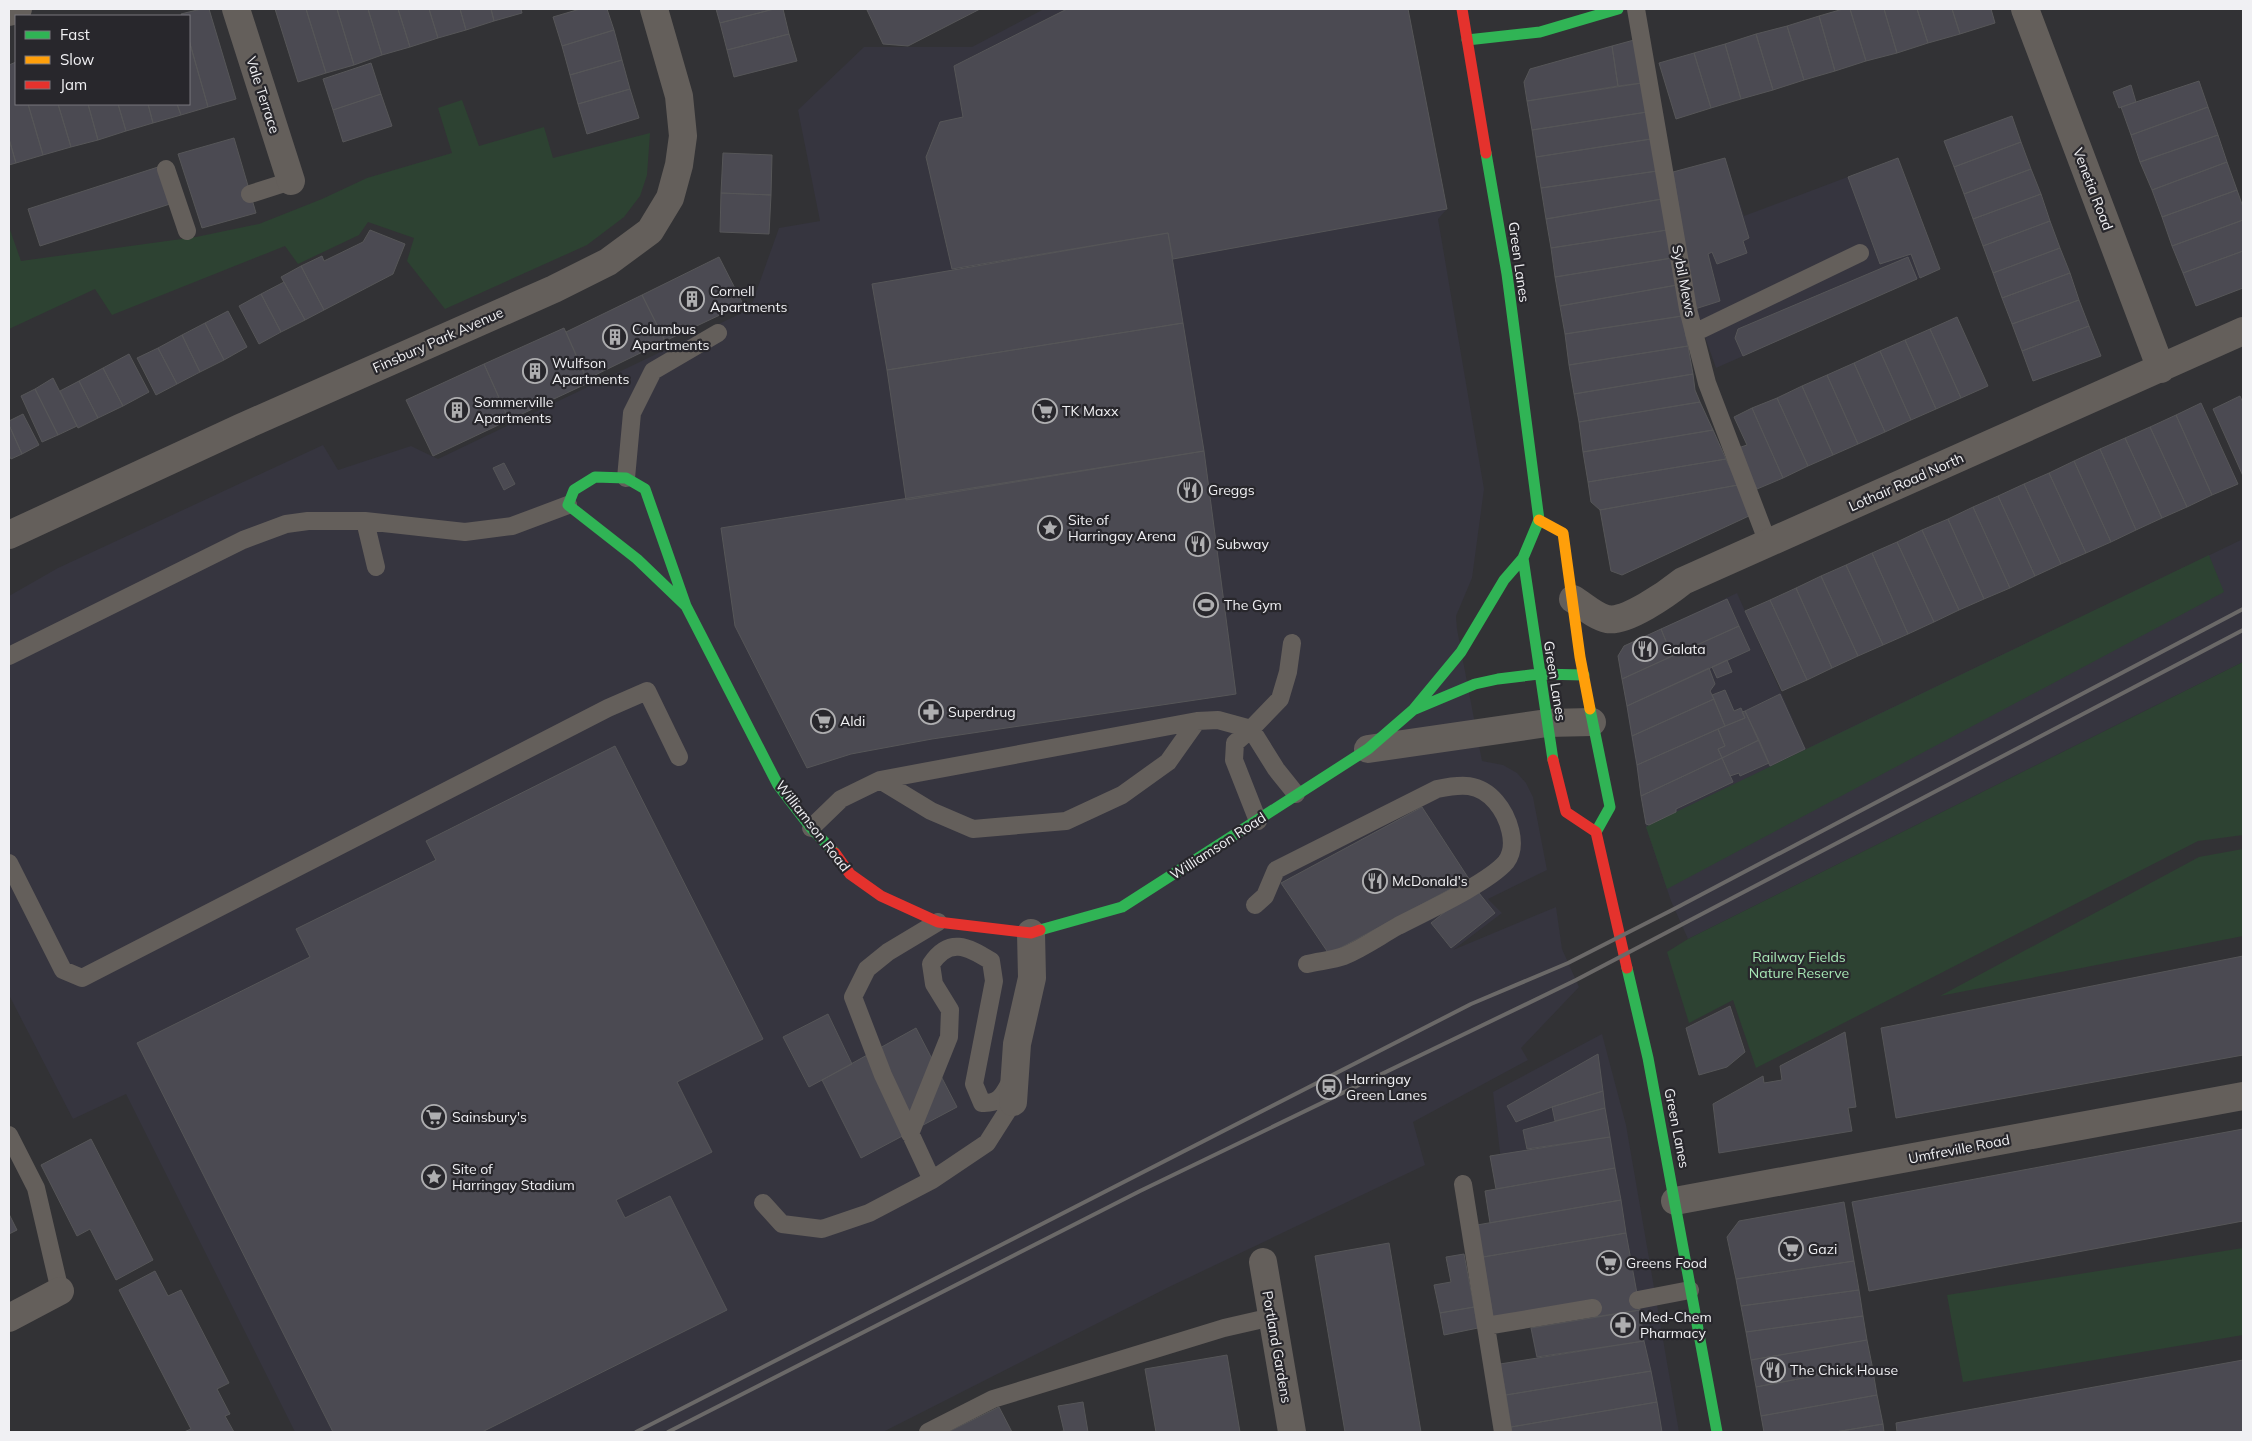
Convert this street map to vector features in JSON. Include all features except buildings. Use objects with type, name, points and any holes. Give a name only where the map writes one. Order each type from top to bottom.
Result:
[{"type":"main road","name":"Green Lanes","points":[[1462,9],[1506,274],[1539,520],[1563,533],[1592,722],[1610,808],[1596,832],[1648,1058],[1718,1432]]},
{"type":"main road","points":[[1467,40],[1540,32],[1618,9]]},
{"type":"main road","points":[[568,505],[574,490],[596,477],[626,478]]},
{"type":"main road","name":"Williamson Road","points":[[626,478],[644,489],[656,513],[686,606],[778,785],[811,828],[828,844],[850,874],[881,896],[938,922],[1031,932],[1122,907],[1258,821],[1296,794],[1368,750],[1413,710],[1475,684],[1498,679],[1539,674],[1584,675]]},
{"type":"main road","name":"Williamson Road","points":[[568,505],[576,514],[604,531],[631,553],[686,606]]},
{"type":"main road","points":[[1413,710],[1461,652],[1504,580],[1523,558],[1539,520]]},
{"type":"main road","name":"Green Lanes","points":[[1523,558],[1554,767],[1566,812],[1596,832]]},
{"type":"street","points":[[9,12],[18,9]]},
{"type":"street","name":"Vale Terrace","points":[[236,9],[291,181]]},
{"type":"street","name":"Finsbury Park Avenue","points":[[9,535],[231,432],[554,289],[608,262],[650,230],[670,198],[679,165],[683,136],[679,96],[654,9]]},
{"type":"street","name":"Venetia Road","points":[[2025,9],[2161,369]]},
{"type":"street","name":"Lothair Road North","points":[[1573,599],[1606,619],[1618,619],[1659,600],[1683,581],[2243,332]]},
{"type":"street","name":"Williamson Road","points":[[1368,750],[1546,723],[1592,722]]},
{"type":"street","points":[[1013,1102],[1017,1044],[1032,978],[1031,932]]},
{"type":"street","name":"Umfreville Road","points":[[1675,1201],[2243,1096]]},
{"type":"street","name":"Portland Gardens","points":[[1263,1262],[1292,1432]]},
{"type":"street","points":[[9,1318],[60,1291]]},
{"type":"lane","name":"Sybil Mews","points":[[1636,9],[1688,309],[1707,383],[1768,543]]},
{"type":"lane","points":[[166,169],[189,212],[187,231]]},
{"type":"lane","points":[[250,194],[291,181]]},
{"type":"lane","points":[[1694,333],[1860,253]]},
{"type":"lane","points":[[626,478],[632,413],[653,371],[718,332]]},
{"type":"lane","points":[[9,656],[243,540],[286,524],[308,521],[365,521],[466,532],[512,526],[568,505]]},
{"type":"lane","points":[[365,521],[376,567]]},
{"type":"lane","points":[[1258,821],[1234,760],[1235,743],[1280,699],[1288,672],[1292,643]]},
{"type":"lane","points":[[9,863],[63,970],[82,978],[608,708],[647,691],[679,758]]},
{"type":"lane","points":[[811,828],[841,799],[880,780],[1197,721],[1218,720],[1251,729],[1276,769],[1296,794]]},
{"type":"lane","points":[[880,780],[931,811],[973,829],[1066,821],[1122,796],[1168,762],[1197,721]]},
{"type":"lane","points":[[1255,905],[1265,896],[1276,870],[1437,789],[1457,785],[1472,786],[1486,791],[1497,803],[1507,818],[1512,845],[1506,861],[1483,879],[1344,956],[1307,964]]},
{"type":"lane","points":[[932,1180],[883,1075],[853,997],[867,969],[888,952],[938,922]]},
{"type":"lane","points":[[910,1134],[949,1037],[950,1010],[934,984],[931,964],[939,952],[954,946],[971,948],[991,961],[994,981],[974,1084],[982,1103],[993,1104],[1001,1097],[1015,1075]]},
{"type":"lane","points":[[763,1203],[782,1224],[822,1229],[869,1213],[932,1180],[987,1143],[1013,1102]]},
{"type":"lane","points":[[9,1135],[36,1188],[60,1291]]},
{"type":"lane","points":[[1463,1184],[1503,1432]]},
{"type":"lane","points":[[1638,1300],[1690,1290]]},
{"type":"lane","points":[[1486,1326],[1593,1308]]},
{"type":"lane","points":[[928,1432],[993,1399],[1224,1328],[1272,1317]]},
{"type":"shaded area","points":[[1044,9],[1408,9],[1447,209],[1438,219],[1484,489],[1472,578],[1456,616],[1457,629],[1482,761],[1503,765],[1517,773],[1526,783],[1533,797],[1547,870],[1488,899],[1502,913],[1453,950],[1556,907],[1562,949],[1579,987],[1521,1048],[1528,1060],[1413,1122],[1425,1165],[1169,1287],[883,1432],[295,1432],[126,1094],[73,1119],[9,995],[9,596],[58,568],[323,445],[338,470],[411,446],[438,459],[750,309],[779,228],[820,221],[798,110],[864,47],[972,47]]},
{"type":"shaded area","points":[[1725,158],[1744,216],[1898,158],[1940,269],[1716,368],[1695,309],[1673,172]]},
{"type":"shaded area","points":[[2243,539],[2243,662],[1688,939],[1671,901],[1646,827],[1618,656],[1624,646],[1737,593],[1806,749]]},
{"type":"shaded area","points":[[1602,1034],[1626,1125],[1679,1432],[1549,1432],[1501,1161],[1493,1092]]},
{"type":"green space","points":[[462,100],[479,146],[544,127],[553,158],[650,133],[647,175],[640,196],[624,217],[587,245],[445,309],[407,261],[414,238],[368,222],[359,235],[298,264],[285,246],[112,315],[95,289],[9,329],[9,227],[21,261],[196,237],[259,224],[322,199],[367,178],[452,153],[438,108]]},
{"type":"green space","points":[[2209,555],[2224,592],[1667,889],[1646,827],[1649,825]]},
{"type":"green space","name":"Railway Fields Nature Reserve","points":[[2243,662],[2243,835],[2198,841],[1756,1068],[1733,1000],[1689,1023],[1667,952],[1688,939]]},
{"type":"green space","points":[[2243,849],[2243,936],[1940,996],[2199,857]]},
{"type":"green space","points":[[2243,1248],[2243,1335],[1963,1382],[1947,1295]]},
{"type":"railway","points":[[636,1432],[1471,1004],[1568,963],[1674,909],[2243,609]]},
{"type":"railway","points":[[668,1432],[1140,1191],[1576,980],[2243,630]]},
{"type":"traffic: fast","points":[[1467,40],[1540,32],[1618,9]]},
{"type":"traffic: fast","points":[[1486,153],[1507,274],[1539,520],[1523,558],[1553,760]]},
{"type":"traffic: fast","points":[[686,606],[637,559],[568,505],[574,490],[595,477],[626,478],[645,489],[686,606],[778,785],[811,828],[835,853]]},
{"type":"traffic: fast","points":[[1413,710],[1461,652],[1504,580],[1523,558]]},
{"type":"traffic: fast","points":[[1040,930],[1122,907],[1368,749],[1413,710],[1475,684],[1498,679],[1539,674],[1584,675]]},
{"type":"traffic: fast","points":[[1590,709],[1610,807],[1596,832]]},
{"type":"traffic: fast","points":[[1627,968],[1648,1058],[1717,1432]]},
{"type":"traffic: slow","points":[[1539,520],[1563,533],[1580,657],[1590,709]]},
{"type":"traffic: jam","points":[[1462,9],[1486,153]]},
{"type":"traffic: jam","points":[[1553,760],[1566,812],[1596,832],[1627,968]]},
{"type":"traffic: jam","points":[[835,853],[850,874],[881,896],[938,922],[1031,933],[1040,930]]},
{"type":"place","name":"Cornell Apartments","points":[[692,299]]},
{"type":"place","name":"Columbus Apartments","points":[[615,337]]},
{"type":"place","name":"Wulfson Apartments","points":[[535,371]]},
{"type":"place","name":"Sommerville Apartments","points":[[457,410]]},
{"type":"place","name":"TK Maxx","points":[[1045,411]]},
{"type":"place","name":"Greggs","points":[[1190,490]]},
{"type":"place","name":"Site of Harringay Arena","points":[[1050,528]]},
{"type":"place","name":"Subway","points":[[1198,544]]},
{"type":"place","name":"The Gym","points":[[1206,605]]},
{"type":"place","name":"Galata","points":[[1645,649]]},
{"type":"place","name":"Superdrug","points":[[931,712]]},
{"type":"place","name":"Aldi","points":[[823,721]]},
{"type":"place","name":"McDonald's","points":[[1375,881]]},
{"type":"place","name":"Harringay Green Lanes","points":[[1329,1087]]},
{"type":"place","name":"Sainsbury's","points":[[434,1117]]},
{"type":"place","name":"Site of Harringay Stadium","points":[[434,1177]]},
{"type":"place","name":"Gazi","points":[[1791,1249]]},
{"type":"place","name":"Greens Food","points":[[1609,1263]]},
{"type":"place","name":"Med-Chem Pharmacy","points":[[1623,1325]]},
{"type":"place","name":"The Chick House","points":[[1773,1370]]}]
